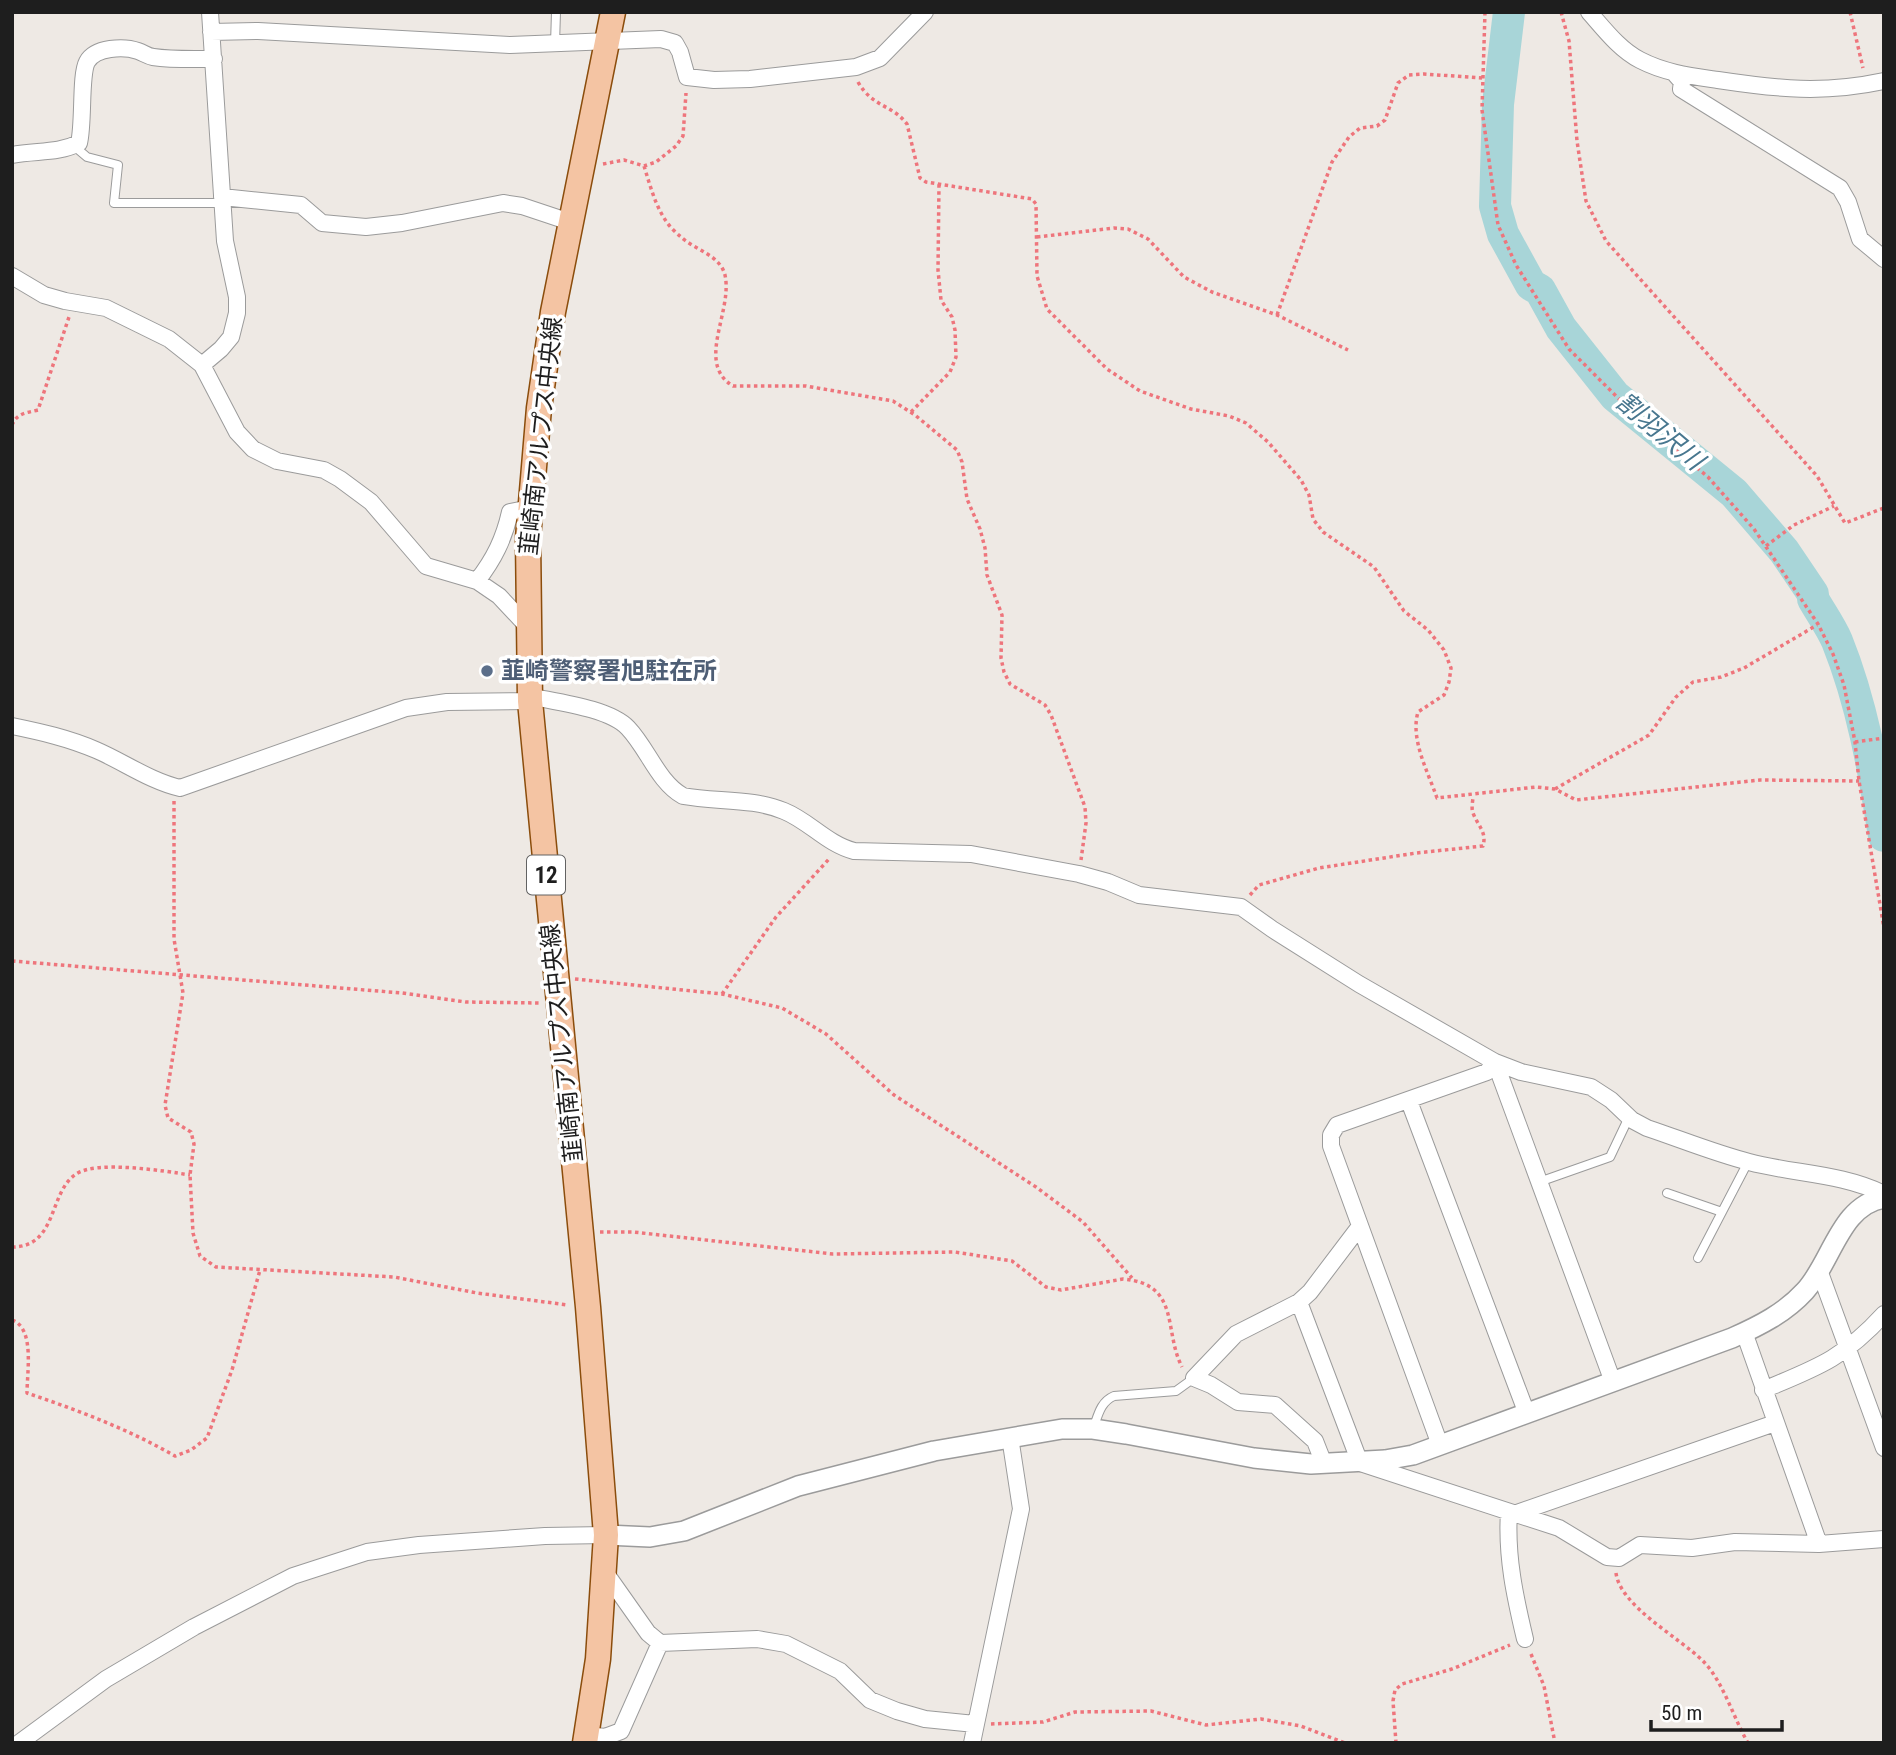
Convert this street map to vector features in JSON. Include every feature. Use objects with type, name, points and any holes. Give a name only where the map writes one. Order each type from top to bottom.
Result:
[{"type":"main road","name":"韮崎南アルプス中央線","points":[[586,1739],[598,1660],[606,1535],[588,1307],[530,698],[528,627],[530,508],[543,380],[570,222],[613,12]]},
{"type":"street","points":[[202,365],[231,337],[237,313],[237,297],[225,241],[210,12]]},
{"type":"street","points":[[211,32],[272,32],[510,46],[661,39],[675,43],[687,77],[714,80],[750,79],[851,67],[880,58],[925,12]]},
{"type":"street","points":[[1589,12],[1617,43],[1639,60],[1675,74],[1779,90],[1826,90],[1884,81]]},
{"type":"street","points":[[12,155],[55,152],[79,144],[83,129],[85,71],[88,60],[96,53],[109,49],[137,50],[150,57],[214,59]]},
{"type":"street","points":[[1675,74],[1682,82],[1681,89],[1840,188],[1848,202],[1860,239],[1884,259]]},
{"type":"street","points":[[222,200],[301,205],[322,223],[366,227],[402,223],[503,202],[570,222]]},
{"type":"street","points":[[12,276],[44,295],[106,308],[169,339],[202,365],[237,432],[253,449],[277,461],[324,470],[341,479],[370,502],[426,566],[477,581],[499,596],[528,627]]},
{"type":"street","points":[[477,581],[495,557],[510,512],[530,508]]},
{"type":"street","points":[[12,726],[55,735],[96,750],[180,788],[406,708],[447,702],[530,698],[610,716],[626,725],[671,789],[683,796],[772,806],[789,812],[840,847],[854,851],[971,854],[1079,874],[1139,895],[1241,907],[1359,984],[1495,1062],[1521,1072],[1591,1087],[1647,1128],[1748,1162],[1839,1177],[1864,1184],[1884,1196]]},
{"type":"street","points":[[1440,1445],[1331,1146],[1331,1135],[1336,1125],[1487,1072],[1495,1062]]},
{"type":"street","points":[[1495,1062],[1613,1382]]},
{"type":"street","points":[[1409,1101],[1527,1414]]},
{"type":"street","points":[[19,1743],[106,1678],[194,1627],[293,1576],[367,1552],[419,1545],[545,1536],[650,1537],[684,1531],[798,1486],[933,1451],[1062,1429],[1093,1429],[1254,1458],[1324,1464],[1360,1463],[1413,1455],[1744,1332],[1787,1309],[1807,1289],[1854,1213],[1866,1203],[1884,1196]]},
{"type":"street","points":[[1324,1464],[1315,1441],[1275,1405],[1238,1402],[1194,1378],[1236,1334],[1299,1302],[1310,1292],[1360,1226]]},
{"type":"street","points":[[1819,1270],[1884,1448]]},
{"type":"street","points":[[1299,1302],[1360,1463]]},
{"type":"street","points":[[1763,1390],[1823,1365],[1848,1350],[1884,1314]]},
{"type":"street","points":[[1744,1332],[1819,1544]]},
{"type":"street","points":[[1512,1513],[1775,1423]]},
{"type":"street","points":[[972,1743],[1021,1508],[1010,1437]]},
{"type":"street","points":[[1360,1463],[1559,1528],[1607,1557],[1619,1558],[1640,1545],[1692,1548],[1735,1542],[1819,1544],[1884,1539]]},
{"type":"street","points":[[1512,1513],[1508,1534],[1510,1566],[1525,1639]]},
{"type":"street","points":[[605,1572],[648,1633],[660,1643],[757,1639],[786,1644],[840,1671],[870,1700],[925,1718],[975,1724]]},
{"type":"street","points":[[586,1739],[605,1737],[621,1731],[660,1643]]},
{"type":"lane","points":[[555,44],[556,12]]},
{"type":"lane","points":[[74,146],[87,158],[118,165],[114,203],[222,200]]},
{"type":"lane","points":[[1539,1182],[1610,1157],[1629,1117]]},
{"type":"lane","points":[[1698,1258],[1748,1162]]},
{"type":"lane","points":[[1667,1193],[1722,1212]]},
{"type":"lane","points":[[1093,1429],[1100,1409],[1107,1399],[1114,1396],[1176,1391],[1194,1378]]},
{"type":"path","points":[[1486,12],[1482,110],[1496,218],[1516,265],[1569,349],[1645,425],[1708,477],[1766,546],[1818,624],[1844,685],[1884,928]]},
{"type":"path","points":[[1561,12],[1569,41],[1577,141],[1586,201],[1606,241],[1817,476],[1845,523],[1884,508]]},
{"type":"path","points":[[1850,12],[1867,85]]},
{"type":"path","points":[[851,67],[866,95],[902,117],[907,124],[920,178],[926,182],[1032,199],[1036,204],[1037,276],[1047,309],[1079,343],[1107,369],[1140,391],[1191,409],[1229,416],[1246,423],[1268,442],[1301,480],[1309,495],[1313,519],[1323,532],[1374,567],[1404,611],[1428,630],[1444,650],[1451,668],[1444,695],[1418,712],[1415,734],[1437,798],[1536,787],[1555,789],[1576,800],[1760,780],[1859,781]]},
{"type":"path","points":[[1277,315],[1332,162],[1349,137],[1360,128],[1377,126],[1385,120],[1398,83],[1409,75],[1482,79]]},
{"type":"path","points":[[581,168],[624,160],[644,166],[656,162],[676,146],[683,136],[687,77]]},
{"type":"path","points":[[644,166],[654,198],[666,220],[681,238],[719,262],[725,274],[723,322],[715,361],[724,380],[740,387],[806,386],[893,401],[911,412],[957,450],[962,462],[967,499],[985,548],[987,575],[1002,615],[1001,658],[1004,672],[1010,684],[1045,705],[1085,807],[1086,823],[1079,874]]},
{"type":"path","points":[[911,412],[950,372],[956,357],[955,330],[952,317],[941,300],[937,270],[939,184]]},
{"type":"path","points":[[1037,237],[1114,228],[1128,229],[1148,239],[1184,277],[1212,292],[1277,315],[1348,350]]},
{"type":"path","points":[[12,425],[15,418],[21,414],[38,410],[74,303]]},
{"type":"path","points":[[1766,546],[1794,526],[1834,506]]},
{"type":"path","points":[[1555,789],[1649,736],[1676,697],[1693,682],[1721,677],[1744,668],[1818,624]]},
{"type":"path","points":[[1855,742],[1884,738]]},
{"type":"path","points":[[173,786],[174,939],[183,993],[165,1105],[168,1118],[191,1132],[194,1144],[190,1175],[194,1233],[200,1256],[216,1267],[394,1277],[477,1293],[588,1307]]},
{"type":"path","points":[[1241,907],[1259,885],[1319,868],[1483,846],[1485,838],[1482,827],[1472,812],[1473,796]]},
{"type":"path","points":[[722,994],[776,916],[840,847]]},
{"type":"path","points":[[12,961],[402,993],[466,1002],[557,1002]]},
{"type":"path","points":[[555,976],[722,994],[782,1008],[826,1034],[894,1095],[1036,1187],[1083,1222],[1133,1280]]},
{"type":"path","points":[[12,1247],[33,1242],[47,1227],[65,1186],[77,1173],[93,1169],[150,1168],[190,1175]]},
{"type":"path","points":[[580,1232],[633,1232],[833,1254],[955,1252],[1012,1261],[1046,1287],[1061,1290],[1124,1279],[1133,1280],[1160,1293],[1181,1366],[1194,1378]]},
{"type":"path","points":[[12,1320],[19,1322],[27,1335],[27,1393],[82,1412],[156,1444],[175,1456],[191,1450],[207,1438],[232,1370],[260,1270]]},
{"type":"path","points":[[1614,1557],[1617,1584],[1661,1628],[1703,1661],[1719,1681],[1734,1719],[1748,1743]]},
{"type":"path","points":[[1396,1743],[1393,1701],[1395,1690],[1402,1684],[1452,1669],[1525,1639],[1544,1686],[1555,1743]]},
{"type":"path","points":[[975,1724],[1042,1722],[1076,1712],[1151,1711],[1206,1725],[1261,1719],[1301,1726],[1345,1743]]},
{"type":"waterway","name":"割羽沢川","points":[[1509,12],[1498,104],[1495,206],[1503,234],[1531,285],[1540,290],[1561,328],[1615,396],[1734,493],[1784,551],[1813,594],[1813,599],[1837,641],[1853,688],[1871,762],[1884,836]]},
{"type":"place","name":"韮崎警察署旭駐在所","points":[[487,671]]}]
